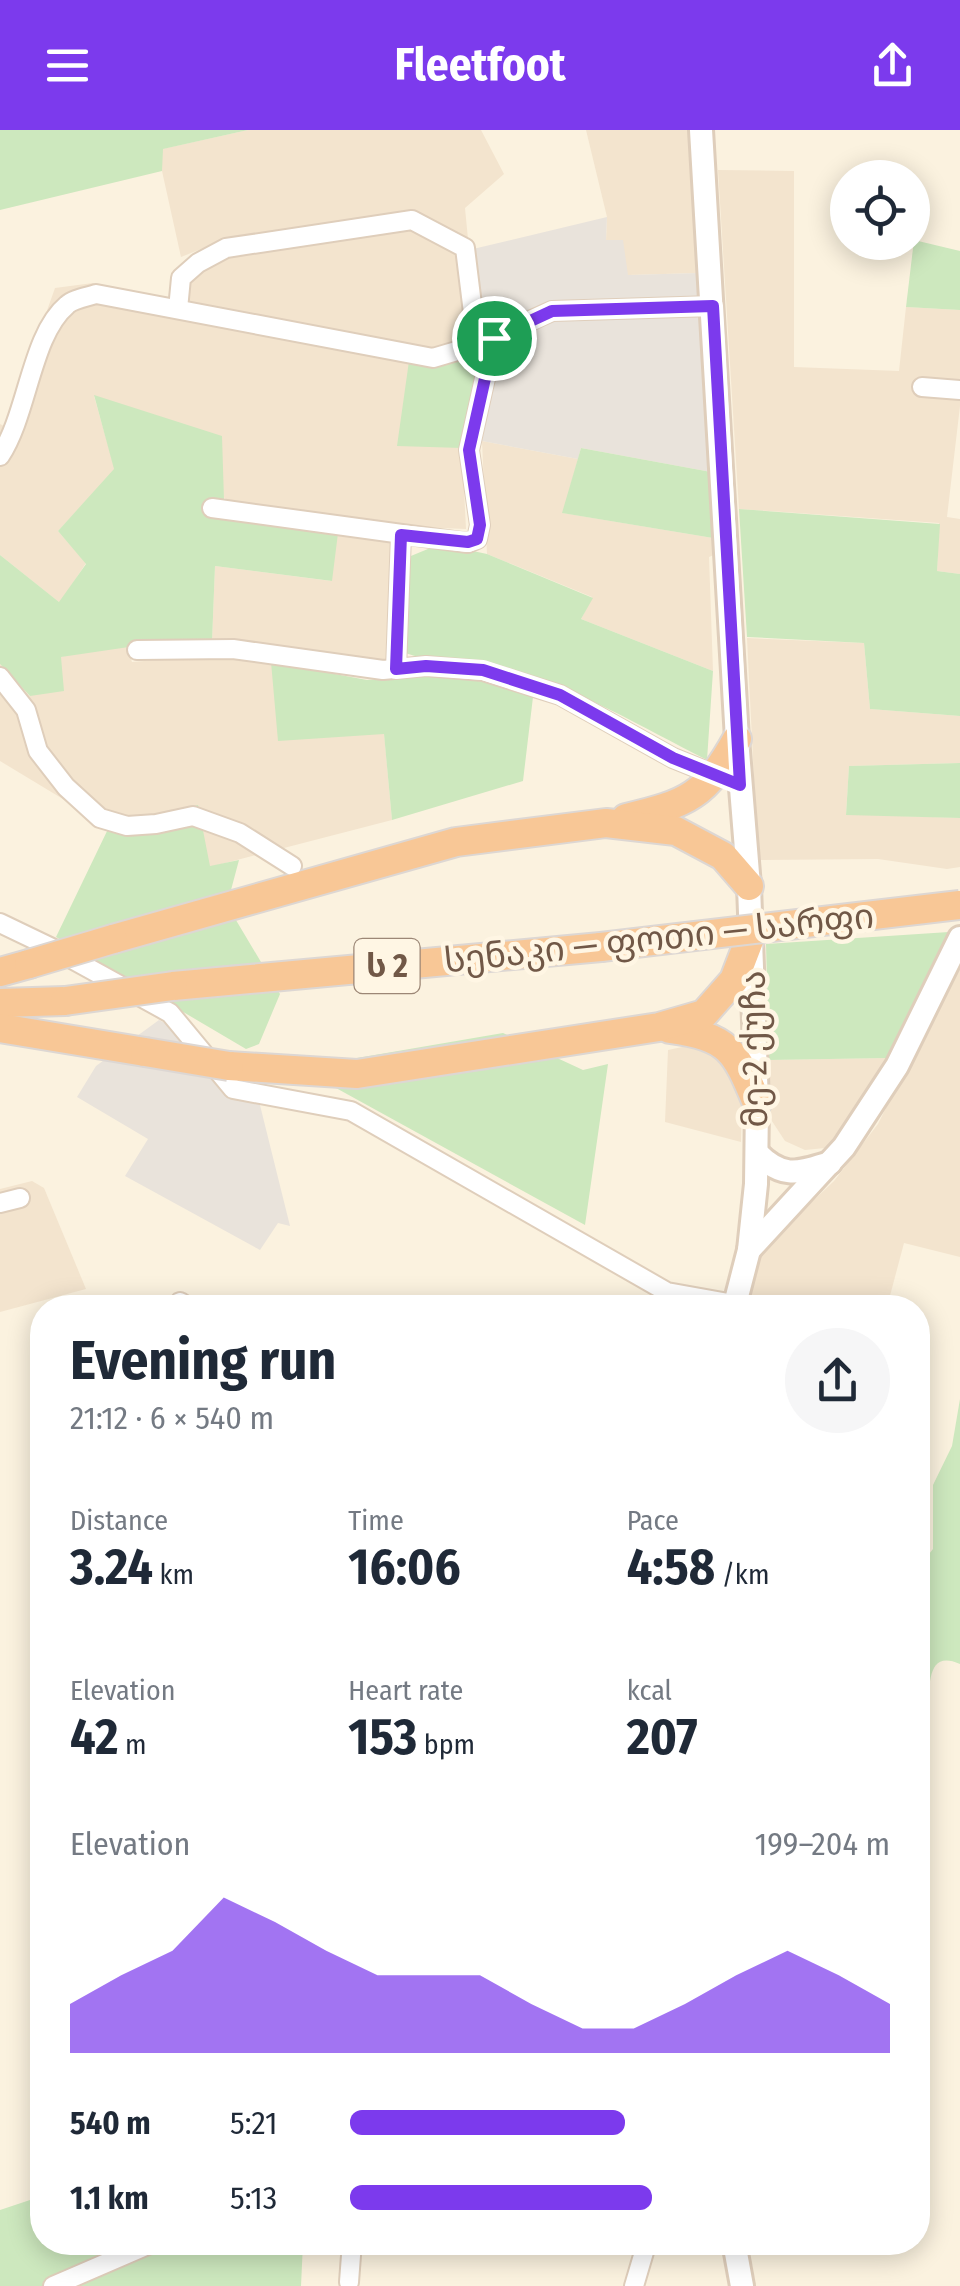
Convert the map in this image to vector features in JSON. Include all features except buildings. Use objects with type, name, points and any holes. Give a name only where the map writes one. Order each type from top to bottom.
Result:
[{"type":"highway","points":[[0,972],[456,842],[606,823],[677,806],[728,780],[736,739]]},
{"type":"highway","points":[[606,823],[676,831],[722,856],[749,886]]},
{"type":"highway","name":"სენაკი — ფოთი — სარფი","points":[[0,1004],[65,1001],[173,986],[601,946],[960,905]]},
{"type":"highway","points":[[0,1028],[229,1066],[357,1074],[659,1027],[704,1014],[734,980],[752,933]]},
{"type":"highway","points":[[659,1027],[708,1034],[738,1060],[757,1103]]},
{"type":"street","points":[[701,130],[736,739]]},
{"type":"street","points":[[178,309],[181,278],[198,263],[226,248],[412,220],[465,248],[486,342],[469,450],[480,525],[477,539],[468,542],[401,535],[212,508]]},
{"type":"street","points":[[0,456],[12,438],[46,333],[68,303],[96,294],[433,358],[486,342],[552,311],[713,306]]},
{"type":"street","points":[[922,388],[960,390]]},
{"type":"street","points":[[396,669],[401,535]]},
{"type":"street","points":[[137,650],[233,649],[340,665],[483,670],[560,695],[673,758],[728,780]]},
{"type":"street","points":[[0,678],[26,710],[38,750],[66,788],[100,818],[127,826],[193,816],[240,833],[292,866]]},
{"type":"street","name":"მე-2 ქუჩა","points":[[728,780],[749,886],[757,1103],[749,1250],[737,1295]]},
{"type":"street","points":[[0,923],[170,1013],[233,1088],[351,1111],[667,1292],[681,1295]]},
{"type":"street","points":[[749,1250],[831,1162],[897,1066],[960,938]]},
{"type":"street","points":[[757,1152],[773,1168],[786,1172],[831,1162]]},
{"type":"street","points":[[0,1203],[20,1198]]},
{"type":"street","points":[[53,2286],[125,2255]]},
{"type":"street","points":[[349,2282],[351,2255]]},
{"type":"street","points":[[634,2286],[642,2255]]},
{"type":"street","points":[[736,2255],[742,2286]]},
{"type":"shaded area","points":[[248,130],[481,130],[504,174],[465,208],[468,239],[404,211],[226,239],[181,257],[162,171],[162,149]]},
{"type":"shaded area","points":[[586,130],[689,130],[698,273],[628,275],[606,241],[607,217]]},
{"type":"shaded area","points":[[718,170],[794,171],[794,367],[899,371],[906,307],[960,310],[960,406],[947,517],[960,519],[960,574],[937,571],[939,523],[739,509]]},
{"type":"shaded area","points":[[607,217],[606,240],[623,240],[628,275],[698,273],[711,472],[581,448],[578,459],[482,441],[500,348],[497,328],[484,330],[473,249]]},
{"type":"shaded area","points":[[412,229],[458,255],[469,339],[435,349],[411,347],[186,303],[192,275],[224,255]]},
{"type":"shaded area","points":[[93,283],[172,298],[170,313],[409,361],[462,448],[466,529],[392,526],[389,665],[212,642],[215,566],[331,581],[94,396],[115,470],[58,531],[86,563],[60,603],[0,555],[0,424],[4,426],[16,398],[55,288]]},
{"type":"shaded area","points":[[482,441],[578,459],[563,513],[719,539],[718,553],[709,557],[713,671],[581,619],[592,597],[487,554]]},
{"type":"shaded area","points":[[747,638],[864,643],[870,709],[960,716],[960,763],[849,766],[846,814],[960,818],[960,867],[947,869],[878,859],[758,860]]},
{"type":"shaded area","points":[[125,643],[132,662],[228,654],[271,662],[384,733],[392,820],[210,867],[129,822],[96,819],[0,761],[0,664],[30,696],[60,657]]},
{"type":"shaded area","points":[[960,959],[960,1257],[904,1243],[890,1295],[750,1295],[759,1252],[834,1181],[878,1124]]},
{"type":"shaded area","points":[[159,1020],[251,1069],[290,1226],[278,1223],[260,1250],[125,1176],[148,1139],[77,1097],[96,1066]]},
{"type":"shaded area","points":[[743,1034],[741,1142],[665,1122],[668,1050]]},
{"type":"shaded area","points":[[889,1058],[838,1139],[825,1148],[805,1150],[785,1141],[768,1115],[769,1060]]},
{"type":"shaded area","points":[[32,1181],[44,1188],[86,1289],[64,1295],[30,1295],[30,1304],[0,1312],[0,1189]]},
{"type":"green space","points":[[0,130],[248,130],[163,149],[162,171],[0,210]]},
{"type":"green space","points":[[930,244],[960,251],[960,310],[906,307],[912,260],[930,260]]},
{"type":"green space","points":[[483,349],[462,448],[397,446],[409,361],[439,365]]},
{"type":"green space","points":[[94,395],[222,436],[224,500],[340,517],[332,581],[215,566],[212,642],[156,643],[61,657],[64,691],[30,696],[0,664],[0,555],[59,602],[86,564],[58,531],[114,469]]},
{"type":"green space","points":[[581,448],[711,472],[719,539],[562,513]]},
{"type":"green space","points":[[739,509],[940,524],[937,571],[960,574],[960,716],[870,709],[864,643],[747,637]]},
{"type":"green space","points":[[440,544],[487,554],[593,598],[581,619],[713,671],[707,760],[603,706],[523,672],[483,662],[425,658],[403,652],[406,558]]},
{"type":"green space","points":[[271,662],[367,680],[427,675],[487,682],[533,697],[523,781],[392,820],[384,734],[278,741]]},
{"type":"green space","points":[[960,763],[960,818],[846,815],[849,766]]},
{"type":"green space","points":[[198,805],[210,866],[239,860],[227,905],[280,994],[259,1044],[246,1049],[56,937],[109,827]]},
{"type":"green space","points":[[949,932],[889,1058],[769,1060],[766,944]]},
{"type":"green space","points":[[503,1033],[583,1070],[608,1064],[585,1225],[316,1077],[357,1058]]},
{"type":"green space","points":[[960,1399],[960,1664],[941,1661],[930,1680],[933,1485],[952,1446]]},
{"type":"green space","points":[[30,2200],[30,2255],[302,2255],[301,2286],[0,2286],[0,2210]]},
{"type":"route","points":[[713,306],[740,785],[673,758],[560,695],[483,670],[426,666],[396,669],[401,535],[468,542],[477,539],[480,525],[469,450],[494,338],[552,311],[713,306]]}]
